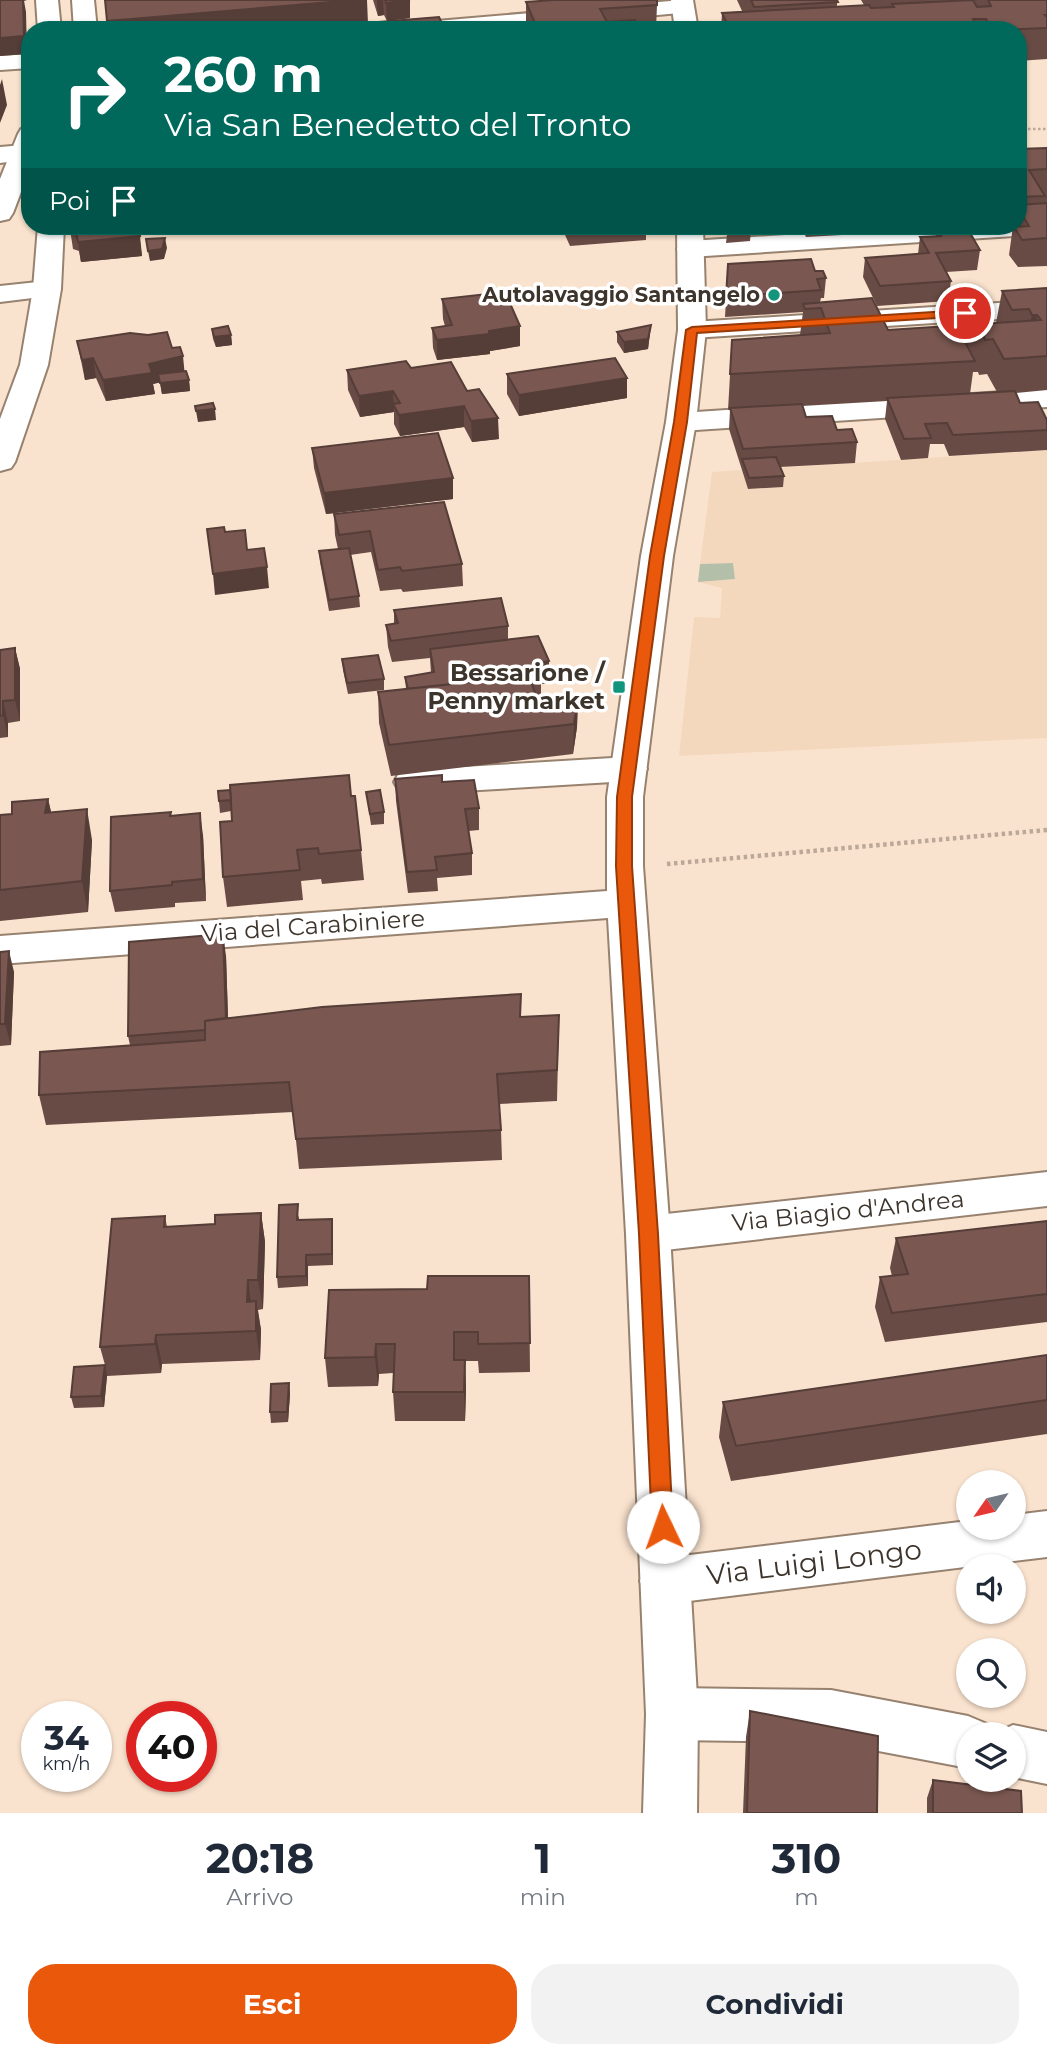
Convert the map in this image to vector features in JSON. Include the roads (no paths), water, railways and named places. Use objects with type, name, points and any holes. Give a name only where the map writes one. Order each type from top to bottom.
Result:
[{"type":"street","points":[[47,0],[49,21]]},
{"type":"street","points":[[83,0],[85,21]]},
{"type":"street","points":[[548,21],[684,12]]},
{"type":"street","points":[[0,63],[21,62]]},
{"type":"street","points":[[0,214],[18,147]]},
{"type":"street","points":[[1027,227],[1047,226]]},
{"type":"street","points":[[0,461],[34,365],[47,289],[50,235]]},
{"type":"street","points":[[670,1813],[672,1714],[648,1234],[625,885],[625,797],[657,556],[681,422],[692,330],[690,237],[755,235]]},
{"type":"street","points":[[0,294],[47,289]]},
{"type":"street","points":[[692,330],[1047,308]]},
{"type":"street","points":[[681,422],[1047,398]]},
{"type":"street","points":[[412,782],[629,769]]},
{"type":"street","name":"Via del Carabiniere","points":[[0,950],[582,905],[625,885]]},
{"type":"street","name":"Via Biagio d'Andrea","points":[[648,1234],[1047,1189]]},
{"type":"street","name":"Via Luigi Longo","points":[[665,1581],[1047,1534]]},
{"type":"street","points":[[672,1714],[831,1716],[956,1740]]},
{"type":"street","points":[[1026,1754],[1047,1758]]},
{"type":"place","name":"Autolavaggio Santangelo","points":[[774,295]]},
{"type":"place","name":"Bessarione / Penny market","points":[[619,687]]}]
